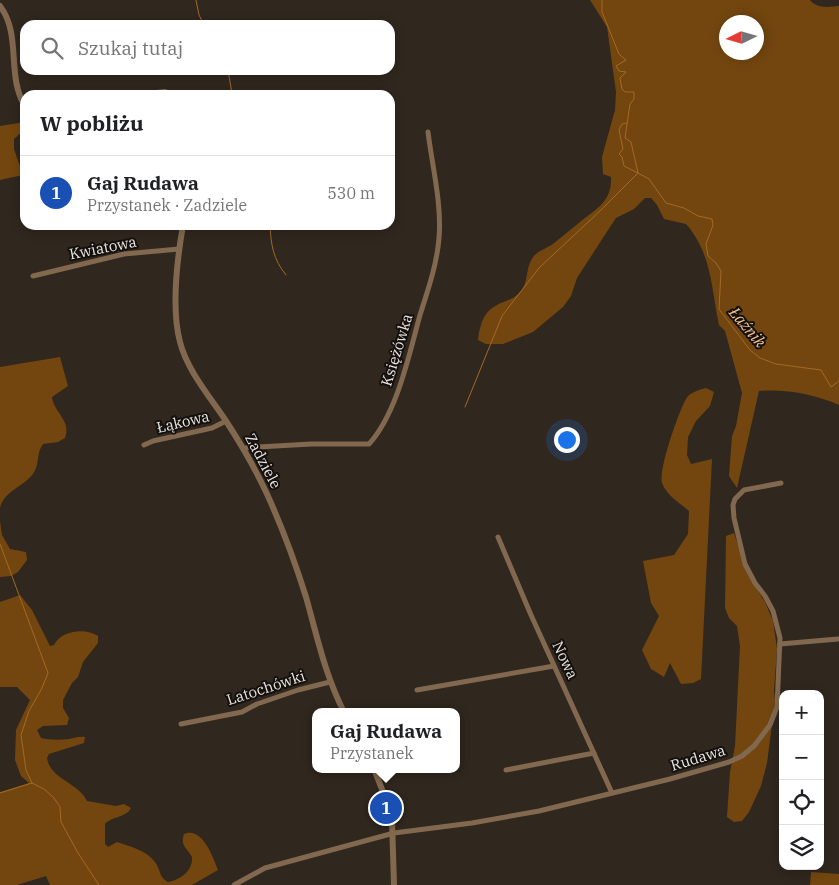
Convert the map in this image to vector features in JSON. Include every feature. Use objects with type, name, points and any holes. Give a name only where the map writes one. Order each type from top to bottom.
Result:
[{"type":"street","points":[[0,6],[10,23],[20,97]]},
{"type":"street","name":"Księżówka","points":[[243,448],[302,444],[368,444],[379,433],[404,374],[434,267],[439,237],[438,208],[428,132]]},
{"type":"street","name":"Zadziele","points":[[182,230],[176,285],[180,343],[186,358],[206,392],[243,448],[266,493],[294,561],[330,682],[342,708]]},
{"type":"street","name":"Kwiatowa","points":[[33,276],[124,254],[179,248]]},
{"type":"street","name":"Łąkowa","points":[[144,445],[153,441],[212,428],[226,421]]},
{"type":"street","name":"Rudawa","points":[[234,885],[265,868],[394,833],[539,812],[670,779],[742,756],[754,746],[770,725],[777,707],[777,667],[780,644],[774,611],[755,584],[745,564],[733,510],[735,499],[744,490],[781,483]]},
{"type":"street","name":"Nowa","points":[[498,537],[527,608],[612,793]]},
{"type":"street","points":[[780,644],[838,639]]},
{"type":"street","points":[[418,690],[554,666]]},
{"type":"street","name":"Latochówki","points":[[181,724],[242,712],[265,701],[330,682]]},
{"type":"street","points":[[506,770],[594,753]]},
{"type":"street","points":[[376,773],[387,802],[394,833],[394,885]]},
{"type":"shaded area","points":[[590,0],[810,0],[820,6],[839,6],[839,405],[800,393],[759,391],[737,488],[729,476],[732,436],[736,426],[742,393],[725,331],[719,325],[706,259],[695,235],[686,224],[664,219],[651,198],[645,198],[634,209],[616,218],[577,278],[571,296],[563,307],[533,332],[503,344],[486,344],[478,340],[481,324],[488,311],[513,298],[522,290],[534,256],[553,244],[598,208],[606,199],[611,186],[611,177],[603,174],[602,157],[615,110],[616,92],[607,27]]},
{"type":"shaded area","points":[[20,123],[20,134],[14,139],[14,149],[20,166],[20,176],[0,180],[0,126]]},
{"type":"shaded area","points":[[60,357],[68,386],[52,397],[53,403],[66,427],[65,438],[58,442],[43,444],[39,451],[37,466],[33,474],[5,497],[0,508],[0,367]]},
{"type":"shaded area","points":[[706,388],[714,392],[710,406],[696,421],[688,437],[687,455],[691,464],[712,459],[701,679],[693,683],[681,684],[670,663],[664,677],[651,669],[642,650],[659,616],[651,603],[643,561],[674,555],[688,534],[689,511],[674,499],[664,487],[662,483],[663,466],[686,399],[692,393]]},
{"type":"shaded area","points":[[0,521],[2,535],[10,549],[26,552],[27,560],[18,572],[11,576],[0,577]]},
{"type":"shaded area","points":[[734,533],[749,577],[765,602],[773,621],[777,649],[775,701],[767,763],[761,786],[749,812],[742,821],[734,822],[727,817],[730,772],[735,746],[740,646],[737,626],[729,618],[725,608],[726,536]]},
{"type":"shaded area","points":[[20,595],[32,610],[50,646],[54,645],[62,636],[73,632],[93,633],[98,636],[98,643],[83,662],[78,677],[72,683],[63,700],[63,708],[69,718],[67,725],[43,726],[37,730],[41,738],[44,739],[62,740],[85,737],[84,743],[49,754],[47,758],[49,765],[53,771],[78,790],[87,801],[116,806],[124,804],[131,808],[126,814],[105,824],[105,844],[108,847],[117,842],[143,852],[155,862],[162,876],[168,882],[181,877],[188,871],[192,857],[185,847],[183,838],[184,834],[196,834],[206,844],[218,870],[192,885],[50,885],[46,876],[17,885],[0,885],[0,792],[29,783],[21,776],[15,760],[16,730],[30,700],[17,687],[0,687],[0,602]]},
{"type":"shaded area","points":[[811,872],[839,874],[839,885],[810,885]]},
{"type":"waterway","points":[[196,0],[202,20]]},
{"type":"waterway","name":"Łaźnik","points":[[602,0],[602,12],[619,54],[626,60],[616,66],[619,71],[626,72],[620,78],[622,89],[625,92],[634,92],[634,99],[630,104],[625,138],[631,142],[638,173],[649,179],[666,203],[684,208],[698,216],[712,219],[713,225],[706,244],[708,256],[721,271],[719,309],[750,350],[760,358],[776,364],[821,370],[831,387],[839,381]]},
{"type":"waterway","points":[[229,75],[231,90]]},
{"type":"waterway","points":[[465,407],[502,316],[539,268],[638,173],[624,166],[622,157],[619,154],[623,149],[619,130],[622,124],[627,123]]},
{"type":"waterway","points":[[270,230],[274,252],[278,263],[286,275]]},
{"type":"waterway","points":[[0,544],[48,673],[29,711],[21,735],[26,770],[32,783],[44,789],[60,807],[61,822],[99,885]]},
{"type":"waterway","points":[[0,793],[32,783]]},
{"type":"place","name":"Gaj Rudawa","points":[[386,808]]}]
